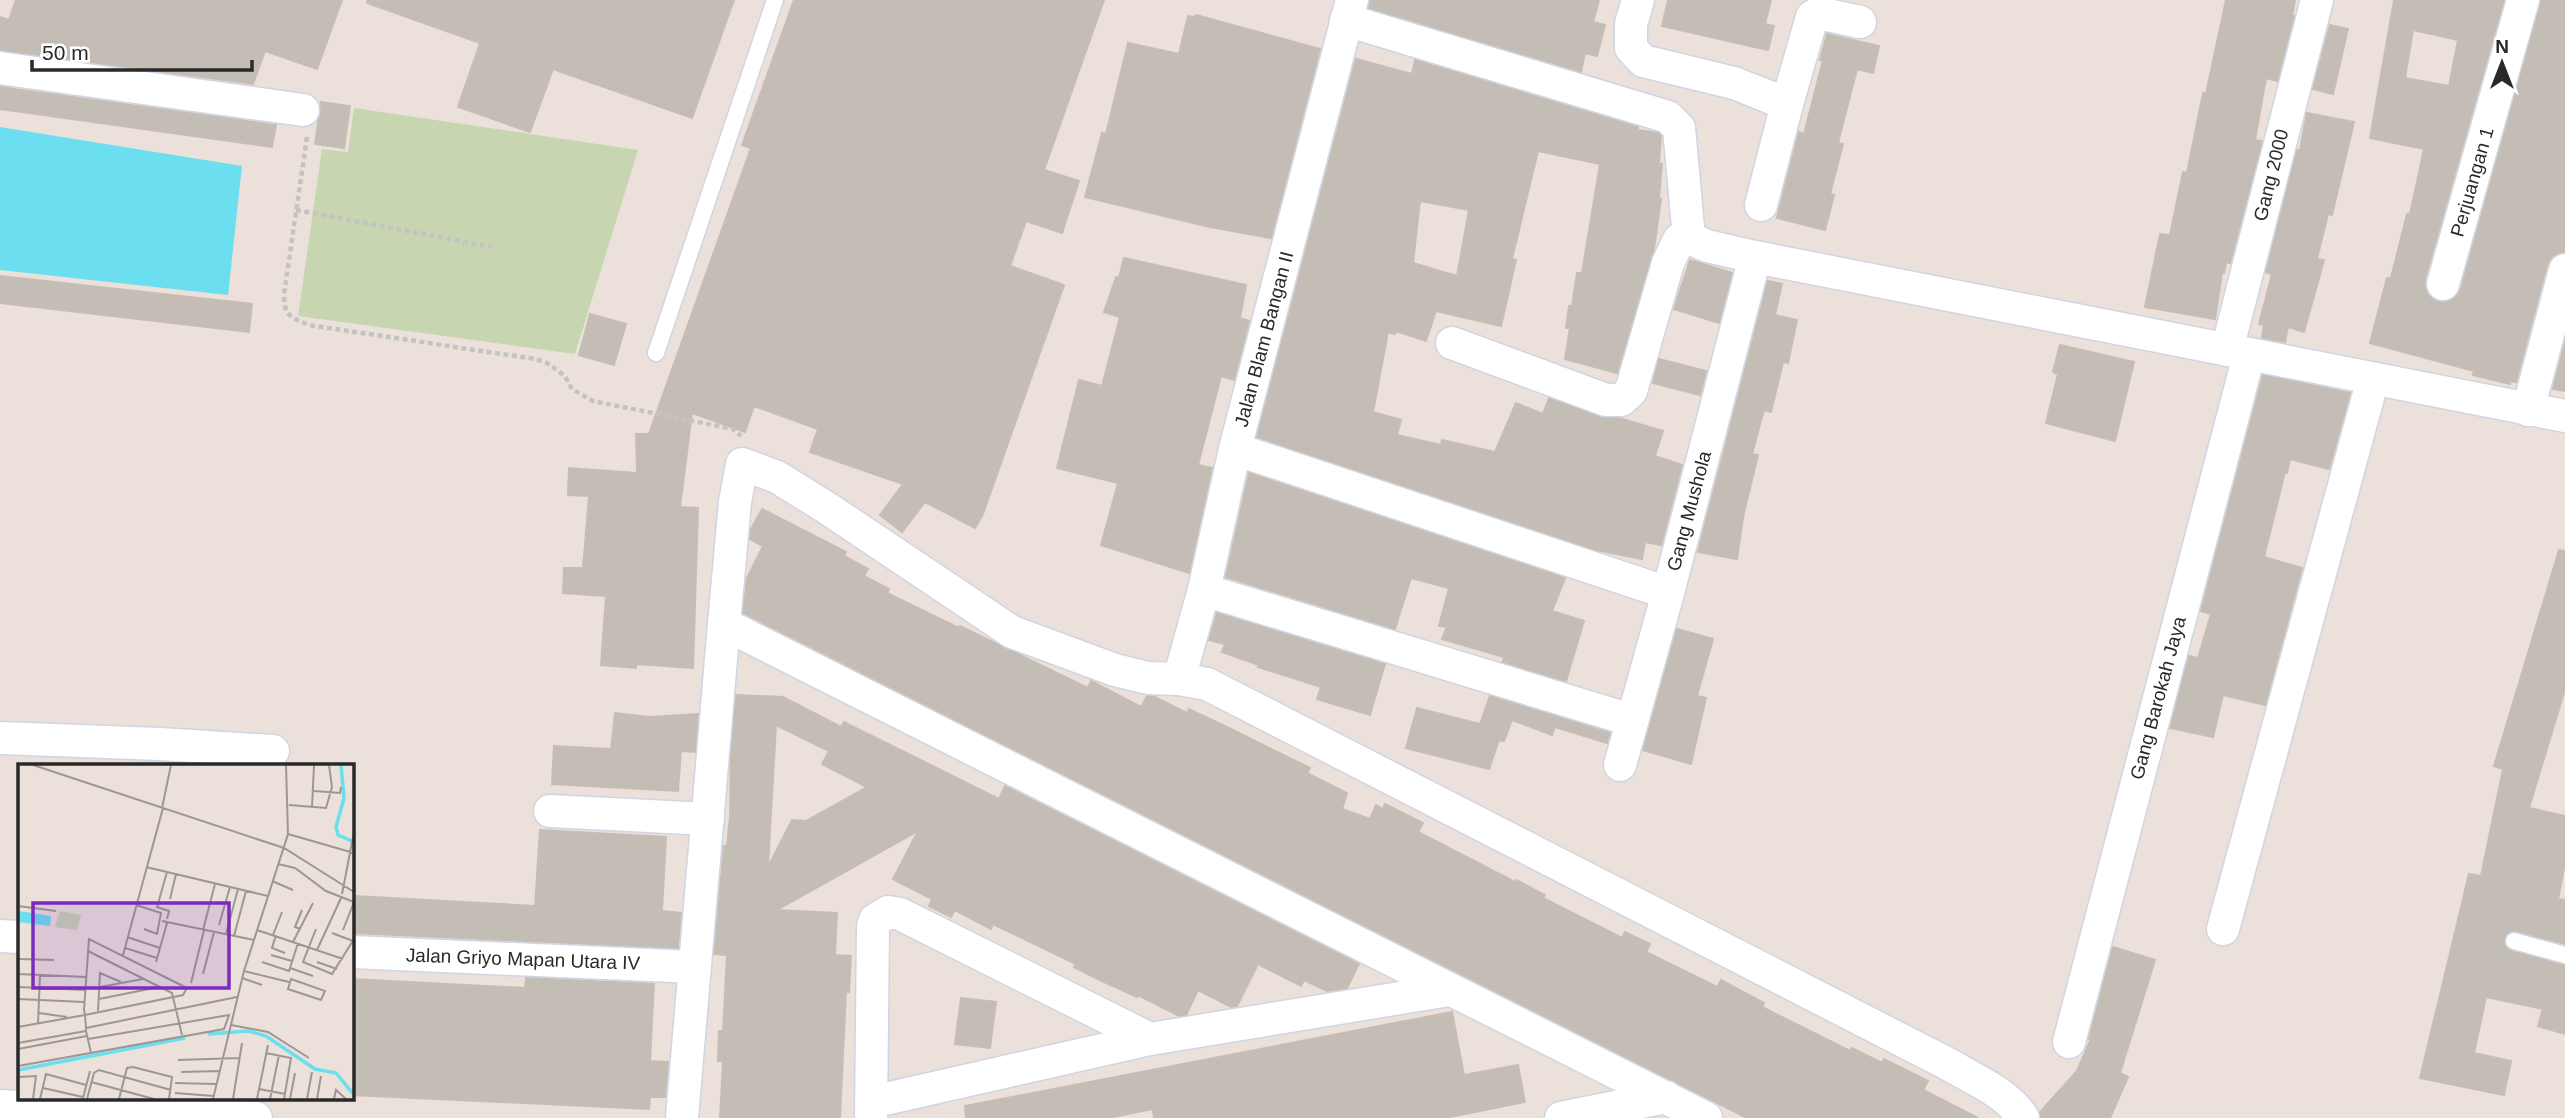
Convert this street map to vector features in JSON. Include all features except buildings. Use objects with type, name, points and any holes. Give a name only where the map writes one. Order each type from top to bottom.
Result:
[{"type":"street","points":[[1638,0],[1631,24],[1631,48],[1643,61],[1734,83],[1787,104]]},
{"type":"street","name":"Gang 2000","points":[[2238,352],[2317,0]]},
{"type":"street","name":"Perjuangan 1","points":[[2444,284],[2523,0]]},
{"type":"street","points":[[1349,10],[1668,117],[1679,128],[1689,238]]},
{"type":"street","name":"Jalan Blam Bangan II","points":[[1183,667],[1204,590],[1235,449],[1349,10]]},
{"type":"street","points":[[1761,205],[1812,17],[1819,13],[1860,22]]},
{"type":"street","points":[[0,68],[303,110]]},
{"type":"street","points":[[1452,343],[1606,400],[1621,400],[1631,391],[1668,263],[1679,240],[1689,238],[1707,246],[1755,257],[2565,416]]},
{"type":"street","name":"Gang Mushola","points":[[1619,765],[1668,593],[1755,257]]},
{"type":"street","points":[[2528,410],[2565,270]]},
{"type":"street","name":"Gang Barokah Jaya","points":[[2069,1042],[2238,352]]},
{"type":"street","points":[[2223,929],[2372,379]]},
{"type":"street","points":[[1235,449],[1668,593]]},
{"type":"street","points":[[682,1118],[735,502],[742,464],[777,477],[827,508],[1012,632],[1052,649],[1148,678],[1183,667],[1207,684],[1948,1064],[2001,1096],[2023,1118]]},
{"type":"street","points":[[1204,590],[1631,720]]},
{"type":"street","points":[[724,624],[1706,1118]]},
{"type":"street","points":[[0,738],[273,751]]},
{"type":"street","points":[[550,811],[708,819]]},
{"type":"street","points":[[1150,1039],[901,914],[888,912],[875,920],[872,1110],[1150,1039],[1449,990]]},
{"type":"street","points":[[0,936],[18,937]]},
{"type":"street","name":"Jalan Griyo Mapan Utara IV","points":[[354,952],[695,967]]},
{"type":"street","points":[[1561,1118],[1666,1097]]},
{"type":"street","points":[[0,1107],[256,1118]]},
{"type":"lane","points":[[656,353],[775,0]]},
{"type":"lane","points":[[2514,941],[2565,955]]},
{"type":"path","points":[[303,110],[308,117],[307,128],[284,294],[284,307],[289,316],[309,325],[535,359],[547,363],[565,376],[572,389],[593,401],[733,429],[743,439],[742,464]]},
{"type":"path","points":[[296,210],[492,247]]},
{"type":"green space","points":[[354,108],[638,150],[575,354],[298,316],[322,149],[348,152]]},
{"type":"water","points":[[0,127],[242,166],[228,295],[0,270]]}]
